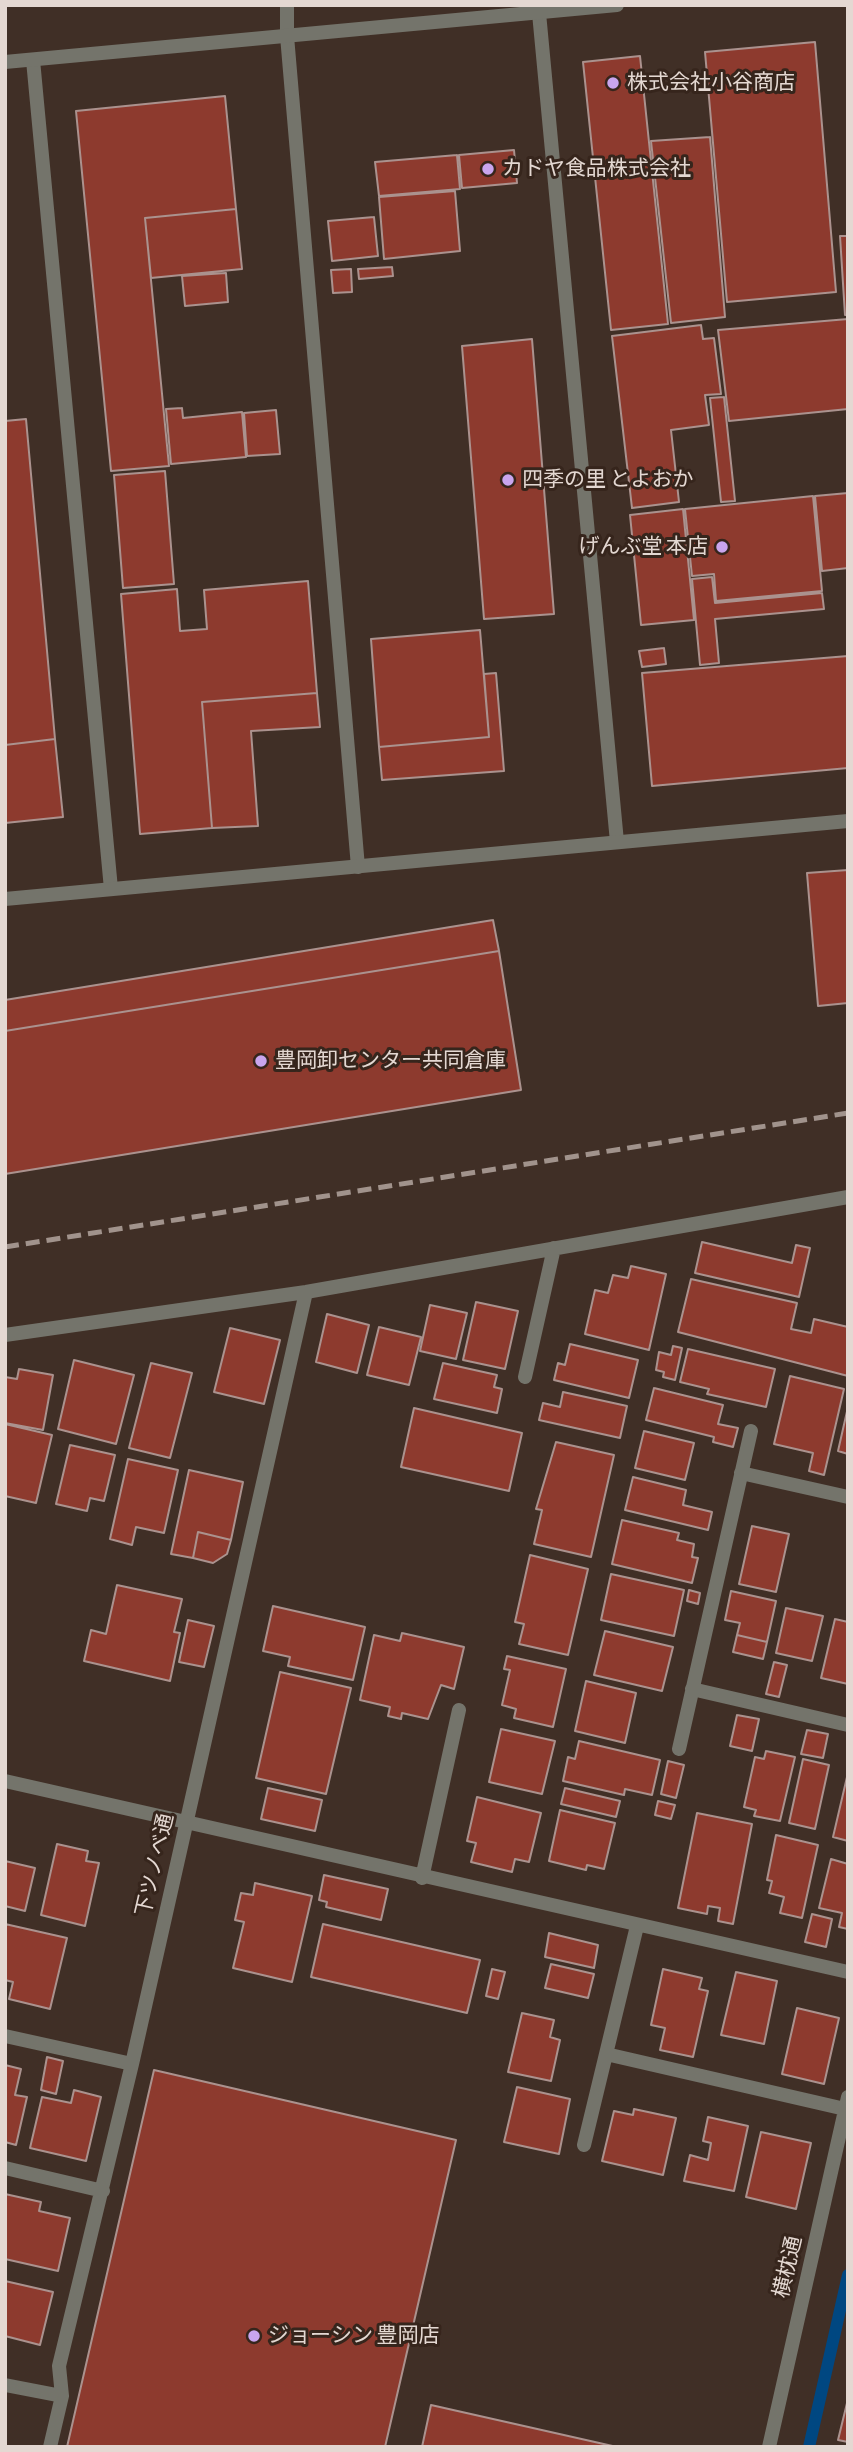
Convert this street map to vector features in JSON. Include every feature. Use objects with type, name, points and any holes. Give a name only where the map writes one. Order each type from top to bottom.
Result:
[{"type":"street","points":[[287,5],[287,36],[358,867]]},
{"type":"street","points":[[5,62],[617,5]]},
{"type":"street","points":[[539,13],[617,842]]},
{"type":"street","points":[[33,60],[111,890]]},
{"type":"street","points":[[5,899],[848,821]]},
{"type":"street","points":[[5,1335],[306,1292],[848,1197]]},
{"type":"street","points":[[525,1377],[554,1248]]},
{"type":"street","name":"下ツノベ通","points":[[50,2447],[62,2396],[59,2366],[103,2191],[306,1292]]},
{"type":"street","points":[[679,1749],[751,1431]]},
{"type":"street","points":[[741,1473],[848,1497]]},
{"type":"street","points":[[692,1689],[848,1725]]},
{"type":"street","points":[[422,1878],[459,1710]]},
{"type":"street","points":[[5,1781],[422,1878],[848,1972]]},
{"type":"street","points":[[584,2145],[637,1926]]},
{"type":"street","points":[[5,2036],[132,2064]]},
{"type":"street","points":[[606,2054],[846,2103]]},
{"type":"street","name":"横枕通","points":[[769,2447],[846,2103]]},
{"type":"street","points":[[5,2168],[103,2191]]},
{"type":"street","points":[[5,2385],[62,2396]]},
{"type":"building","points":[[815,42],[836,292],[727,302],[705,52]]},
{"type":"building","points":[[640,56],[668,324],[611,330],[583,62]]},
{"type":"building","points":[[225,96],[236,209],[145,218],[169,466],[111,471],[76,111]]},
{"type":"building","points":[[710,137],[725,317],[671,323],[651,141]]},
{"type":"building","name":"カドヤ食品株式会社","points":[[514,150],[517,183],[462,188],[459,155]]},
{"type":"building","points":[[457,155],[460,189],[379,196],[375,162]]},
{"type":"building","points":[[455,191],[460,251],[384,259],[379,197]]},
{"type":"building","points":[[236,209],[242,269],[151,278],[145,218]]},
{"type":"building","points":[[374,217],[378,256],[332,261],[328,221]]},
{"type":"building","points":[[840,236],[848,236],[848,315],[845,315]]},
{"type":"building","points":[[392,267],[393,276],[359,279],[358,269]]},
{"type":"building","points":[[351,269],[352,292],[333,293],[331,270]]},
{"type":"building","points":[[226,273],[228,302],[185,306],[182,276]]},
{"type":"building","points":[[848,319],[848,409],[729,421],[718,330]]},
{"type":"building","points":[[701,325],[703,339],[714,338],[721,394],[705,395],[709,425],[671,430],[679,502],[632,508],[612,336]]},
{"type":"building","name":"四季の里 とよおか","points":[[532,339],[554,614],[484,619],[462,346]]},
{"type":"building","points":[[724,397],[735,501],[721,502],[710,398]]},
{"type":"building","points":[[182,408],[183,418],[242,412],[246,457],[171,464],[166,409]]},
{"type":"building","points":[[276,410],[280,454],[247,456],[244,413]]},
{"type":"building","points":[[26,419],[55,739],[5,745],[5,421]]},
{"type":"building","points":[[165,471],[174,584],[123,588],[114,475]]},
{"type":"building","points":[[848,493],[848,568],[822,571],[815,496]]},
{"type":"building","points":[[813,496],[822,591],[716,601],[714,574],[692,576],[685,509]]},
{"type":"building","points":[[683,509],[694,620],[641,625],[630,515]]},
{"type":"building","points":[[712,577],[715,603],[822,593],[824,609],[715,619],[719,663],[700,665],[692,579]]},
{"type":"building","points":[[308,581],[317,693],[202,702],[212,828],[140,834],[121,594],[177,589],[180,631],[207,629],[204,590]]},
{"type":"building","points":[[480,630],[489,737],[379,747],[371,639]]},
{"type":"building","points":[[664,648],[666,664],[642,667],[639,651]]},
{"type":"building","points":[[848,656],[848,768],[652,786],[642,673]]},
{"type":"building","points":[[496,673],[504,771],[382,780],[379,747],[489,737],[484,674]]},
{"type":"building","points":[[317,693],[320,727],[251,731],[258,826],[212,828],[202,702]]},
{"type":"building","points":[[55,739],[63,817],[5,823],[5,745]]},
{"type":"building","points":[[848,870],[848,1003],[818,1006],[807,873]]},
{"type":"building","points":[[493,920],[499,951],[5,1031],[5,1000]]},
{"type":"building","name":"豊岡卸センター共同倉庫","points":[[499,951],[521,1090],[5,1174],[5,1031]]},
{"type":"building","points":[[702,1242],[792,1263],[796,1245],[810,1248],[799,1297],[695,1273]]},
{"type":"building","points":[[631,1266],[666,1274],[649,1350],[585,1334],[595,1290],[608,1293],[613,1275],[628,1278]]},
{"type":"building","points":[[691,1279],[797,1303],[791,1329],[811,1333],[814,1319],[848,1327],[848,1376],[678,1332]]},
{"type":"building","points":[[476,1302],[518,1311],[505,1369],[463,1360]]},
{"type":"building","points":[[430,1305],[467,1313],[456,1359],[420,1351]]},
{"type":"building","points":[[327,1314],[369,1325],[357,1373],[316,1362]]},
{"type":"building","points":[[379,1327],[421,1337],[409,1385],[367,1375]]},
{"type":"building","points":[[230,1328],[280,1340],[264,1404],[214,1392]]},
{"type":"building","points":[[570,1344],[638,1360],[629,1398],[554,1380],[558,1363],[565,1365]]},
{"type":"building","points":[[673,1346],[682,1348],[675,1380],[663,1377],[664,1372],[656,1370],[659,1352],[671,1355]]},
{"type":"building","points":[[688,1349],[775,1369],[766,1407],[707,1394],[709,1389],[680,1382]]},
{"type":"building","points":[[74,1360],[134,1375],[116,1444],[58,1429]]},
{"type":"building","points":[[151,1363],[192,1373],[170,1458],[129,1448]]},
{"type":"building","points":[[443,1363],[497,1375],[494,1387],[502,1389],[497,1413],[434,1399]]},
{"type":"building","points":[[19,1369],[53,1375],[43,1430],[5,1423],[5,1377],[17,1379]]},
{"type":"building","points":[[790,1376],[844,1389],[824,1475],[809,1471],[813,1453],[774,1444]]},
{"type":"building","points":[[654,1388],[723,1405],[718,1424],[738,1428],[733,1447],[713,1442],[714,1437],[646,1420]]},
{"type":"building","points":[[563,1392],[627,1406],[620,1438],[539,1420],[543,1403],[560,1407]]},
{"type":"building","points":[[848,1407],[848,1454],[838,1451]]},
{"type":"building","points":[[414,1408],[522,1433],[509,1491],[401,1467]]},
{"type":"building","points":[[5,1424],[52,1435],[36,1503],[5,1496]]},
{"type":"building","points":[[644,1431],[694,1443],[685,1480],[635,1468]]},
{"type":"building","points":[[556,1442],[614,1455],[591,1557],[534,1544],[542,1510],[536,1509]]},
{"type":"building","points":[[70,1445],[115,1455],[104,1501],[90,1498],[87,1511],[56,1504]]},
{"type":"building","points":[[128,1459],[178,1470],[164,1533],[136,1527],[132,1545],[110,1539]]},
{"type":"building","points":[[189,1470],[243,1482],[231,1540],[198,1532],[193,1558],[171,1554]]},
{"type":"building","points":[[633,1477],[686,1490],[683,1505],[712,1512],[708,1530],[625,1510]]},
{"type":"building","points":[[622,1520],[679,1533],[677,1540],[694,1544],[692,1557],[698,1558],[692,1583],[612,1564]]},
{"type":"building","points":[[752,1526],[789,1534],[776,1592],[739,1584]]},
{"type":"building","points":[[198,1532],[231,1540],[227,1554],[213,1563],[193,1558]]},
{"type":"building","points":[[530,1555],[588,1569],[568,1655],[519,1644],[524,1624],[515,1622]]},
{"type":"building","points":[[611,1574],[684,1590],[674,1636],[601,1620]]},
{"type":"building","points":[[117,1585],[182,1599],[174,1632],[180,1633],[170,1681],[84,1661],[91,1630],[106,1634]]},
{"type":"building","points":[[689,1590],[700,1593],[698,1604],[687,1601]]},
{"type":"building","points":[[731,1591],[776,1601],[767,1642],[737,1635],[740,1623],[725,1620]]},
{"type":"building","points":[[273,1606],[365,1627],[353,1680],[288,1666],[290,1657],[263,1651]]},
{"type":"building","points":[[786,1608],[823,1616],[812,1661],[776,1653]]},
{"type":"building","points":[[835,1619],[848,1622],[848,1684],[821,1678]]},
{"type":"building","points":[[188,1620],[214,1626],[204,1667],[179,1662]]},
{"type":"building","points":[[605,1631],[673,1647],[662,1691],[594,1675]]},
{"type":"building","points":[[402,1633],[464,1647],[454,1689],[441,1685],[428,1719],[402,1713],[401,1719],[388,1716],[390,1707],[360,1700],[374,1635],[400,1641]]},
{"type":"building","points":[[737,1635],[767,1642],[763,1659],[733,1652]]},
{"type":"building","points":[[507,1656],[566,1669],[553,1727],[514,1718],[516,1709],[502,1705],[510,1670],[504,1669]]},
{"type":"building","points":[[774,1662],[787,1665],[779,1697],[766,1694]]},
{"type":"building","points":[[280,1672],[351,1688],[326,1794],[256,1778]]},
{"type":"building","points":[[586,1681],[636,1693],[625,1743],[575,1731]]},
{"type":"building","points":[[737,1715],[759,1719],[752,1751],[730,1746]]},
{"type":"building","points":[[501,1729],[555,1741],[542,1794],[489,1782]]},
{"type":"building","points":[[807,1730],[828,1734],[823,1758],[801,1754]]},
{"type":"building","points":[[579,1741],[660,1760],[652,1795],[625,1789],[624,1795],[563,1781],[568,1757],[575,1759]]},
{"type":"building","points":[[766,1751],[795,1757],[780,1821],[754,1816],[756,1810],[744,1807],[755,1757],[764,1759]]},
{"type":"building","points":[[803,1759],[829,1765],[815,1829],[789,1823]]},
{"type":"building","points":[[668,1761],[684,1765],[676,1798],[661,1794]]},
{"type":"building","points":[[848,1778],[848,1841],[833,1837]]},
{"type":"building","points":[[268,1788],[322,1800],[315,1831],[261,1819]]},
{"type":"building","points":[[565,1788],[620,1801],[616,1817],[561,1804]]},
{"type":"building","points":[[477,1797],[541,1813],[529,1862],[515,1859],[512,1872],[471,1862],[476,1843],[467,1841]]},
{"type":"building","points":[[658,1801],[675,1805],[671,1819],[655,1815]]},
{"type":"building","points":[[560,1810],[615,1823],[604,1869],[587,1865],[586,1870],[549,1861]]},
{"type":"building","points":[[697,1813],[752,1824],[733,1924],[718,1921],[720,1908],[708,1906],[707,1914],[678,1908]]},
{"type":"building","points":[[776,1835],[818,1845],[802,1918],[780,1913],[784,1897],[769,1893],[772,1881],[767,1880]]},
{"type":"building","points":[[57,1844],[88,1851],[86,1861],[99,1863],[85,1926],[41,1915]]},
{"type":"building","points":[[831,1859],[848,1864],[848,1929],[839,1927],[842,1913],[819,1908]]},
{"type":"building","points":[[5,1861],[35,1868],[25,1911],[5,1906]]},
{"type":"building","points":[[324,1875],[388,1889],[381,1920],[326,1907],[327,1902],[319,1900]]},
{"type":"building","points":[[255,1883],[312,1896],[292,1982],[233,1968],[244,1922],[235,1920],[241,1893],[253,1895]]},
{"type":"building","points":[[812,1914],[832,1919],[826,1947],[805,1942]]},
{"type":"building","points":[[5,1924],[67,1938],[50,2009],[9,1999],[13,1982],[5,1980]]},
{"type":"building","points":[[323,1924],[480,1960],[467,2013],[311,1977]]},
{"type":"building","points":[[549,1933],[598,1945],[594,1968],[545,1957]]},
{"type":"building","points":[[551,1964],[594,1974],[588,1998],[545,1988]]},
{"type":"building","points":[[492,1969],[505,1972],[498,1999],[486,1996]]},
{"type":"building","points":[[663,1969],[702,1978],[699,1989],[708,1991],[693,2057],[660,2050],[665,2028],[651,2025]]},
{"type":"building","points":[[736,1972],[777,1981],[764,2044],[721,2035]]},
{"type":"building","points":[[797,2008],[839,2018],[824,2084],[782,2074]]},
{"type":"building","points":[[522,2013],[554,2020],[550,2037],[560,2040],[551,2081],[508,2072]]},
{"type":"building","points":[[47,2057],[63,2061],[56,2094],[41,2090]]},
{"type":"building","points":[[5,2065],[21,2069],[15,2095],[27,2097],[16,2145],[5,2142]]},
{"type":"building","points":[[154,2070],[456,2140],[385,2447],[67,2447]]},
{"type":"building","points":[[517,2087],[570,2099],[559,2154],[504,2142]]},
{"type":"building","points":[[74,2090],[101,2097],[86,2161],[30,2148],[42,2097],[71,2103]]},
{"type":"building","points":[[634,2109],[676,2118],[663,2175],[602,2161],[614,2111],[633,2115]]},
{"type":"building","points":[[708,2117],[748,2126],[734,2191],[684,2181],[690,2155],[708,2160],[711,2143],[703,2141]]},
{"type":"building","points":[[761,2132],[811,2143],[796,2209],[746,2197]]},
{"type":"building","points":[[5,2194],[41,2202],[39,2211],[70,2218],[58,2271],[5,2259]]},
{"type":"building","points":[[5,2281],[53,2292],[40,2345],[5,2336]]},
{"type":"building","points":[[848,2399],[848,2442],[838,2440]]},
{"type":"building","points":[[431,2405],[617,2447],[422,2447]]},
{"type":"waterway","points":[[809,2447],[848,2275]]},
{"type":"railway","points":[[5,1247],[848,1113]]},
{"type":"place","name":"株式会社小谷商店","points":[[613,83]]},
{"type":"place","name":"カドヤ食品株式会社","points":[[488,169]]},
{"type":"place","name":"四季の里 とよおか","points":[[508,480]]},
{"type":"place","name":"げんぶ堂 本店","points":[[722,547]]},
{"type":"place","name":"豊岡卸センター共同倉庫","points":[[261,1061]]},
{"type":"place","name":"ジョーシン 豊岡店","points":[[254,2336]]}]
